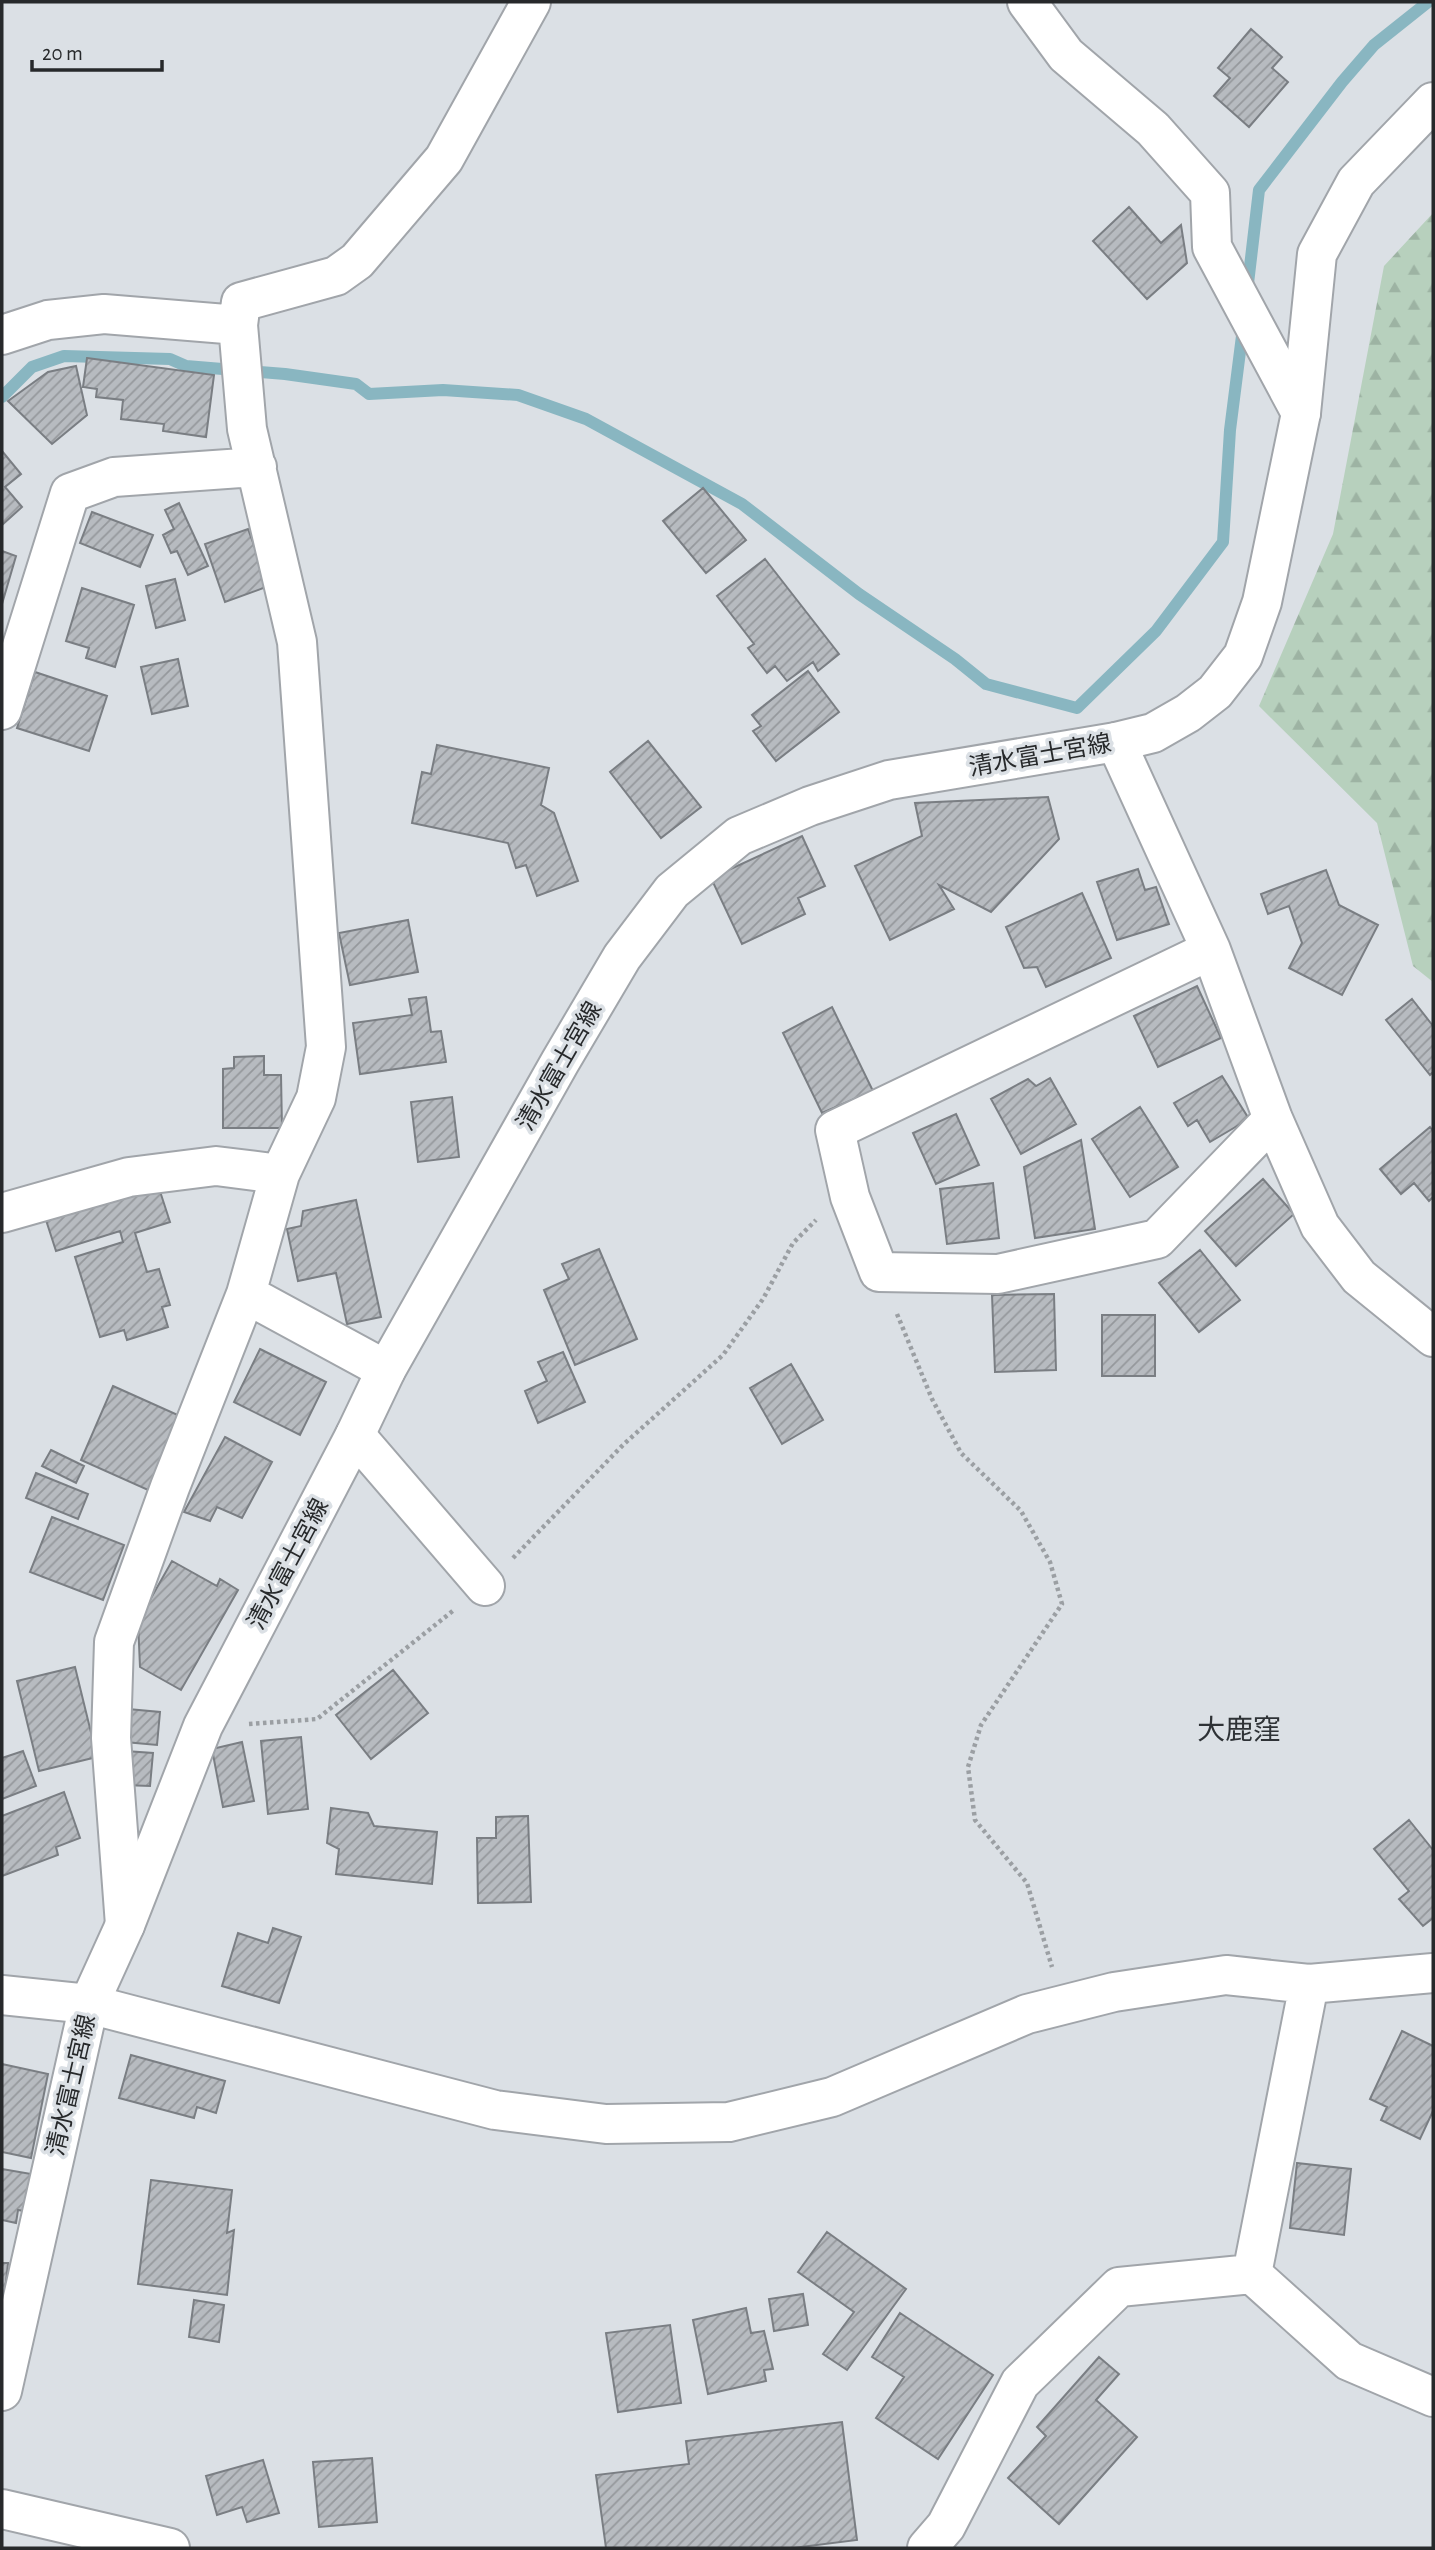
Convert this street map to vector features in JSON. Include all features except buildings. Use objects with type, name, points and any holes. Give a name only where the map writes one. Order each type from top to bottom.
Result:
[{"type":"street","points":[[125,1925],[111,1738],[114,1642],[170,1487],[246,1294],[280,1174],[316,1098],[326,1047],[297,642],[247,429],[238,325],[241,302],[336,276],[357,261],[444,159],[531,2]]},
{"type":"street","points":[[1027,2],[1066,55],[1153,129],[1210,193],[1212,247],[1301,413]]},
{"type":"street","name":"清水富士宮線","points":[[2,2390],[89,2004],[125,1925],[203,1726],[355,1435],[386,1370],[622,957],[672,891],[739,836],[810,806],[889,780],[1116,742],[1153,733],[1188,713],[1216,692],[1243,656],[1262,602],[1301,413],[1317,254],[1356,182],[1433,102]]},
{"type":"street","points":[[2,335],[48,320],[104,314],[238,325]]},
{"type":"street","points":[[2,710],[70,493],[114,477],[257,467]]},
{"type":"street","points":[[1116,742],[1211,950],[1273,1119],[1320,1226],[1359,1278],[1433,1337]]},
{"type":"street","points":[[1211,950],[835,1130],[850,1197],[879,1272],[998,1274],[1157,1240],[1273,1119]]},
{"type":"street","points":[[2,1213],[129,1177],[216,1166],[280,1174]]},
{"type":"street","points":[[246,1294],[386,1370]]},
{"type":"street","points":[[355,1435],[485,1586]]},
{"type":"street","points":[[2,1995],[89,2004],[495,2110],[606,2124],[729,2122],[820,2100],[1027,2014],[1114,1992],[1226,1975],[1309,1984],[1433,1973]]},
{"type":"street","points":[[1252,2274],[1309,1984]]},
{"type":"street","points":[[927,2548],[946,2526],[1020,2383],[1119,2287],[1252,2274],[1349,2361],[1433,2397]]},
{"type":"street","points":[[2,2509],[170,2548]]},
{"type":"path","points":[[203,1726],[317,1719],[485,1586],[624,1444],[723,1355],[763,1298],[793,1243],[820,1216],[850,1197]]},
{"type":"path","points":[[879,1272],[937,1410],[961,1453],[1021,1511],[1050,1562],[1062,1604],[981,1725],[968,1767],[975,1819],[1027,1883],[1049,1950],[1060,2006]]},
{"type":"green space","points":[[1433,213],[1433,982],[1413,966],[1377,823],[1259,706],[1333,534],[1384,266]]},
{"type":"waterway","points":[[1247,292],[1259,190],[1374,45],[1428,2]]},
{"type":"waterway","points":[[2,397],[32,367],[64,356],[170,359],[186,366],[285,374],[356,384],[369,394],[443,390],[518,395],[586,419],[742,504],[859,594],[955,659],[986,684],[1077,708],[1156,631],[1223,542],[1230,430],[1243,328]]},
{"type":"district","name":"大鹿窪","points":[[1239,1729]]}]
